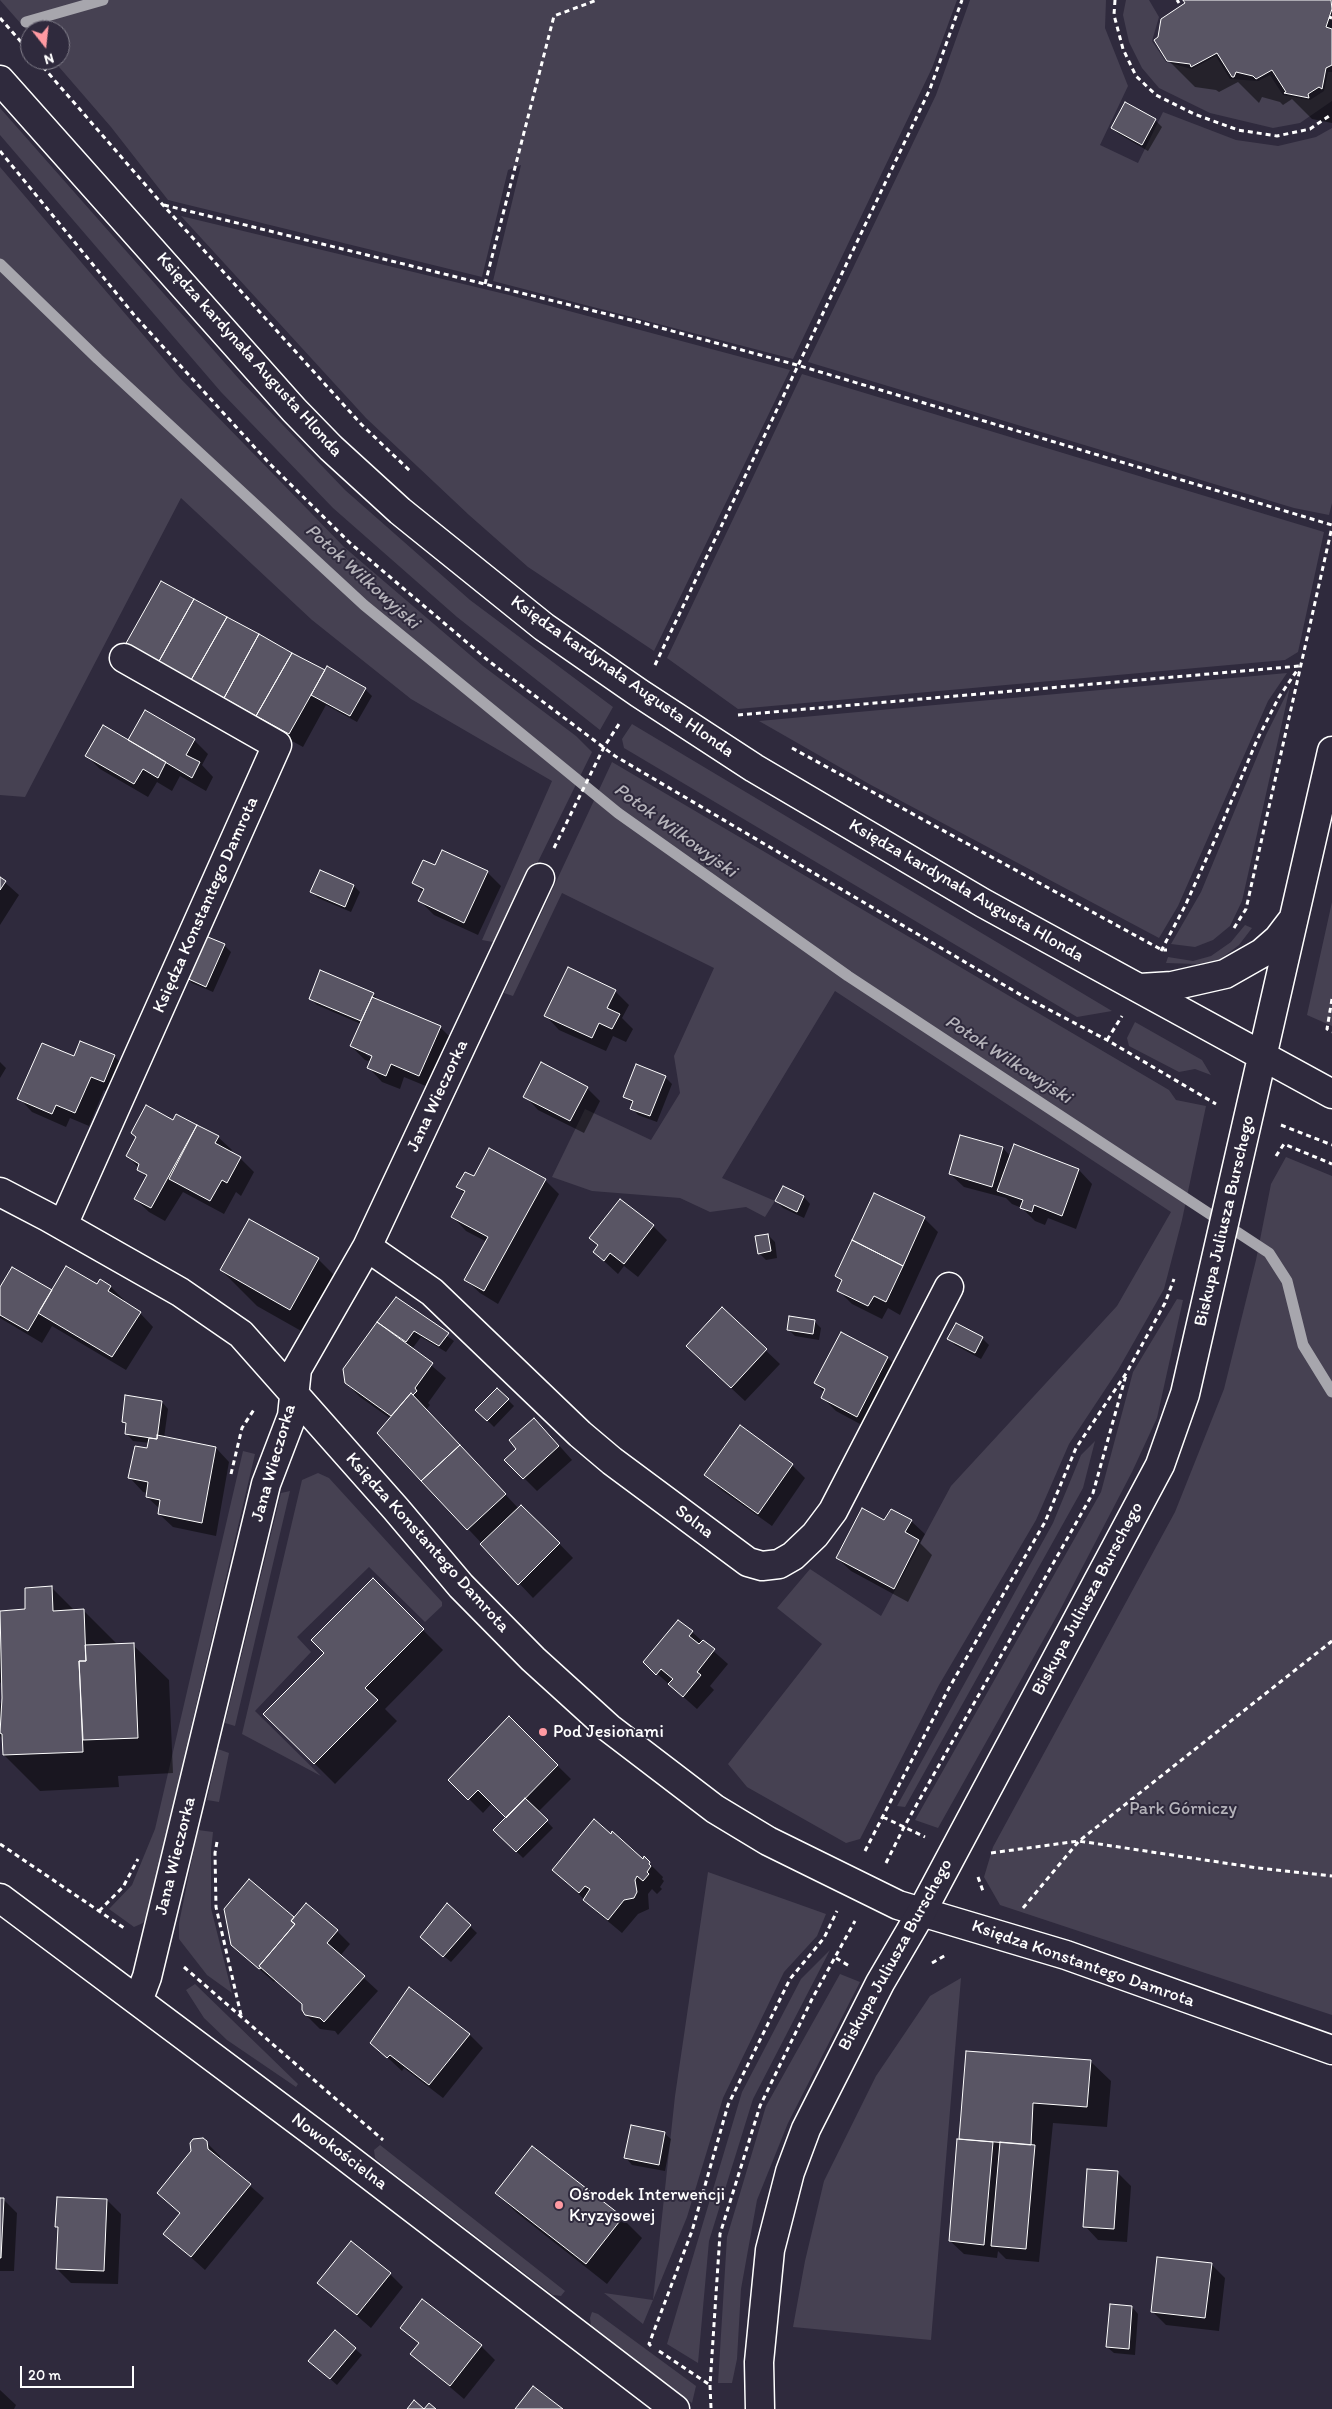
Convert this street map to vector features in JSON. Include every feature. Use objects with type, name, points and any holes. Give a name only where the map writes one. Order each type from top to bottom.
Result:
[{"type":"street","name":"Księdza kardynała Augusta Hlonda","points":[[0,80],[294,410],[331,448],[400,511],[544,627],[639,693],[754,768],[983,904],[1332,1094]]},
{"type":"street","name":"Księdza Konstantego Damrota","points":[[63,1225],[277,745],[124,658]]},
{"type":"street","name":"Biskupa Juliusza Burschego","points":[[760,2409],[759,2362],[770,2250],[790,2172],[806,2129],[827,2083],[880,1983],[921,1914],[1160,1465],[1185,1394],[1263,1058],[1291,922],[1332,751]]},
{"type":"street","name":"Jana Wieczorka","points":[[138,2002],[154,1948],[266,1484],[292,1416],[297,1370],[367,1247],[540,878]]},
{"type":"street","points":[[1140,988],[1200,982],[1225,974],[1262,953],[1291,922]]},
{"type":"street","name":"Księdza Konstantego Damrota","points":[[0,1192],[63,1225],[180,1292],[241,1334],[396,1509],[461,1586],[533,1659],[609,1728],[692,1792],[768,1841],[891,1902],[921,1914],[978,1927],[1066,1955],[1332,2050]]},
{"type":"street","name":"Solna","points":[[367,1247],[432,1292],[580,1434],[612,1461],[748,1562],[762,1566],[779,1564],[793,1556],[815,1535],[833,1511],[877,1431],[949,1287]]},
{"type":"street","name":"Nowokościelna","points":[[0,1898],[675,2409]]},
{"type":"path","points":[[485,284],[554,16],[597,0]]},
{"type":"path","points":[[655,666],[930,89],[962,0]]},
{"type":"path","points":[[1115,0],[1114,15],[1123,50],[1136,76],[1156,95],[1194,114],[1238,130],[1277,136],[1310,129],[1332,114]]},
{"type":"path","points":[[0,18],[20,41]]},
{"type":"path","points":[[46,70],[163,205],[361,424],[411,472]]},
{"type":"path","points":[[163,205],[639,322],[797,366],[1332,526],[1246,910]]},
{"type":"path","points":[[647,660],[663,671]]},
{"type":"path","points":[[741,721],[733,716],[1300,666]]},
{"type":"path","points":[[785,744],[1162,950],[1215,841],[1257,740],[1279,698],[1300,666]]},
{"type":"path","points":[[569,816],[604,747]]},
{"type":"path","points":[[1332,999],[1327,1029],[1332,1032]]},
{"type":"path","points":[[1283,1126],[1332,1145]]},
{"type":"path","points":[[1284,1144],[1332,1164]]},
{"type":"path","points":[[1127,1372],[1165,1304],[1176,1276]]},
{"type":"path","points":[[1017,1915],[1079,1841],[1332,1641]]},
{"type":"path","points":[[218,1838],[215,1853],[216,1907],[242,2015]]},
{"type":"path","points":[[990,1854],[1079,1841],[1258,1868],[1332,1876]]},
{"type":"path","points":[[0,1844],[190,1971],[387,2144]]},
{"type":"path","points":[[927,1965],[953,1952]]},
{"type":"path","points":[[642,2339],[649,2344]]},
{"type":"path","points":[[710,2385],[711,2409]]},
{"type":"green space","points":[[0,0],[957,0],[932,68],[793,359],[493,281],[521,165],[508,170],[482,277],[168,200],[111,127],[62,70],[70,70],[70,20],[20,20],[20,23]]},
{"type":"green space","points":[[970,0],[1106,0],[1105,28],[1128,86],[1100,145],[1138,163],[1163,112],[1236,140],[1278,146],[1316,137],[1332,128],[1332,503],[1329,515],[1294,508],[808,362],[936,95]]},
{"type":"green space","points":[[1126,0],[1149,0],[1159,17],[1152,41],[1166,62],[1192,69],[1216,56],[1230,79],[1258,81],[1270,75],[1283,95],[1310,100],[1324,91],[1328,72],[1332,72],[1332,101],[1300,123],[1273,128],[1210,113],[1159,88],[1142,68],[1129,42],[1123,15]]},
{"type":"green space","points":[[0,108],[239,379],[345,490],[470,600],[613,707],[600,730],[457,617],[333,508],[221,392],[0,135]]},
{"type":"green space","points":[[0,167],[180,378],[344,547],[483,666],[576,736],[592,752],[498,943],[482,940],[552,781],[411,699],[312,620],[181,498],[25,797],[0,795]]},
{"type":"green space","points":[[181,216],[509,295],[790,370],[654,651],[528,567],[469,515],[366,418]]},
{"type":"green space","points":[[802,374],[1324,532],[1298,652],[1285,660],[738,709],[667,658]]},
{"type":"green space","points":[[1287,673],[1268,701],[1178,906],[1159,938],[871,785],[759,721]]},
{"type":"green space","points":[[1290,687],[1242,901],[1230,926],[1213,940],[1195,947],[1171,944],[1201,892],[1266,735]]},
{"type":"green space","points":[[632,724],[1112,1011],[1077,1017],[624,748],[622,739]]},
{"type":"green space","points":[[612,762],[1169,1090],[1176,1100],[1206,1106],[1182,1220],[1164,1289],[1118,1370],[1069,1444],[1036,1520],[939,1685],[860,1839],[846,1843],[747,1787],[728,1764],[822,1644],[777,1608],[810,1569],[881,1616],[951,1486],[1117,1306],[1171,1212],[835,991],[722,1178],[775,1201],[765,1217],[746,1207],[710,1212],[680,1198],[592,1191],[552,1177],[585,1109],[651,1140],[680,1093],[674,1056],[714,968],[562,893],[513,996],[504,993]]},
{"type":"green space","points":[[1332,902],[1332,1026],[1307,1015]]},
{"type":"green space","points":[[1245,925],[1252,928],[1239,945],[1219,960],[1197,964],[1166,963],[1168,957],[1193,961],[1211,956],[1231,942]]},
{"type":"green space","points":[[1135,1022],[1202,1060],[1211,1075],[1195,1069],[1179,1072],[1129,1046],[1127,1038]]},
{"type":"green space","name":"Park Górniczy","points":[[1286,1157],[1332,1176],[1332,2015],[1000,1905],[984,1877],[993,1847],[1175,1512],[1224,1389],[1256,1260],[1271,1184]]},
{"type":"green space","points":[[1177,1299],[1183,1300],[1157,1418],[1132,1472],[1059,1612],[938,1828],[915,1820],[1101,1492],[1133,1372]]},
{"type":"green space","points":[[1095,1441],[1083,1488],[905,1807],[897,1806],[1053,1523],[1081,1455]]},
{"type":"green space","points":[[243,1451],[255,1454],[147,1915],[143,1923],[134,1927],[109,1909],[132,1885],[155,1829]]},
{"type":"green space","points":[[318,1473],[329,1478],[442,1602],[442,1606],[425,1622],[369,1567],[297,1637],[311,1652],[255,1711],[321,1776],[242,1734],[302,1480]]},
{"type":"green space","points":[[290,1491],[235,1726],[225,1723],[281,1493]]},
{"type":"green space","points":[[218,1749],[229,1753],[219,1802],[207,1800]]},
{"type":"green space","points":[[198,1830],[213,1832],[211,1908],[232,1993],[207,1975],[179,1939],[179,1923]]},
{"type":"green space","points":[[708,1872],[826,1914],[817,1936],[784,1972],[723,2098],[687,2217],[653,2300],[675,2096]]},
{"type":"green space","points":[[830,1950],[753,2099],[709,2241],[698,2363],[667,2344],[742,2092],[801,1979]]},
{"type":"green space","points":[[840,1974],[860,1982],[788,2123],[757,2200],[741,2289],[737,2359],[732,2383],[718,2383],[727,2237],[766,2106]]},
{"type":"green space","points":[[961,1978],[931,2340],[793,2327],[805,2261],[824,2181],[876,2076],[930,1996]]},
{"type":"green space","points":[[195,1984],[298,2084],[296,2087],[227,2040],[204,2018],[186,1990]]},
{"type":"green space","points":[[380,2145],[565,2291],[561,2296],[553,2295],[384,2166],[375,2158],[374,2150]]},
{"type":"green space","points":[[604,2293],[653,2300],[643,2324]]},
{"type":"green space","points":[[592,2312],[598,2314],[696,2386],[692,2403],[591,2325],[590,2318]]},
{"type":"building","points":[[1183,0],[1331,0],[1332,9],[1326,27],[1332,29],[1332,65],[1326,68],[1322,89],[1319,87],[1308,94],[1309,98],[1284,93],[1286,92],[1272,70],[1256,79],[1253,76],[1236,72],[1234,77],[1232,77],[1217,53],[1191,67],[1190,64],[1167,61],[1154,40],[1158,37],[1161,19],[1185,3]]},
{"type":"building","points":[[1125,102],[1156,119],[1142,145],[1111,128]]},
{"type":"building","points":[[161,581],[194,599],[158,663],[125,645]]},
{"type":"building","points":[[194,599],[227,617],[191,680],[158,663]]},
{"type":"building","points":[[227,617],[259,634],[224,698],[191,680]]},
{"type":"building","points":[[259,634],[292,653],[256,716],[224,698]]},
{"type":"building","points":[[292,653],[325,670],[289,734],[256,716]]},
{"type":"building","points":[[327,666],[366,688],[350,716],[311,695]]},
{"type":"building","points":[[145,710],[195,739],[186,755],[200,762],[192,778],[128,740]]},
{"type":"building","points":[[103,725],[166,762],[158,778],[143,769],[134,784],[85,756]]},
{"type":"building","points":[[442,850],[488,871],[464,923],[418,901],[424,889],[412,883],[423,860],[435,865]]},
{"type":"building","points":[[320,870],[354,885],[345,907],[310,892]]},
{"type":"building","points":[[0,877],[6,881],[0,890]]},
{"type":"building","points":[[203,935],[225,944],[206,987],[184,977]]},
{"type":"building","points":[[568,967],[616,990],[607,1008],[620,1014],[612,1029],[599,1023],[592,1038],[544,1016]]},
{"type":"building","points":[[320,970],[374,993],[361,1021],[309,999]]},
{"type":"building","points":[[372,997],[441,1026],[419,1076],[391,1064],[386,1076],[367,1068],[372,1056],[350,1046]]},
{"type":"building","points":[[80,1041],[115,1055],[104,1082],[91,1077],[75,1113],[56,1105],[52,1114],[17,1099],[42,1043],[74,1056]]},
{"type":"building","points":[[541,1062],[588,1087],[570,1121],[523,1097]]},
{"type":"building","points":[[636,1064],[666,1076],[650,1116],[630,1109],[633,1101],[623,1097]]},
{"type":"building","points":[[146,1105],[173,1120],[176,1114],[197,1125],[151,1208],[134,1199],[147,1175],[137,1170],[139,1164],[126,1156],[136,1137],[131,1133]]},
{"type":"building","points":[[197,1125],[219,1136],[215,1143],[241,1157],[227,1183],[222,1180],[210,1201],[169,1179]]},
{"type":"building","points":[[960,1135],[1003,1147],[992,1187],[949,1174]]},
{"type":"building","points":[[1014,1144],[1079,1169],[1062,1216],[1034,1205],[1032,1212],[1020,1208],[1023,1200],[997,1191]]},
{"type":"building","points":[[489,1148],[546,1179],[484,1291],[464,1280],[488,1237],[451,1217],[465,1191],[456,1187],[465,1172],[474,1176]]},
{"type":"building","points":[[783,1186],[804,1196],[797,1212],[775,1201]]},
{"type":"building","points":[[874,1193],[925,1217],[903,1266],[852,1240]]},
{"type":"building","points":[[620,1199],[654,1225],[624,1264],[610,1253],[604,1261],[593,1252],[598,1245],[589,1238]]},
{"type":"building","points":[[249,1219],[319,1258],[290,1310],[220,1270]]},
{"type":"building","points":[[768,1234],[771,1251],[758,1254],[755,1236]]},
{"type":"building","points":[[852,1240],[903,1266],[886,1302],[874,1296],[868,1306],[837,1291],[842,1280],[835,1276]]},
{"type":"building","points":[[66,1266],[97,1284],[100,1279],[111,1286],[108,1291],[141,1312],[112,1357],[38,1313]]},
{"type":"building","points":[[12,1267],[52,1290],[28,1331],[0,1315],[0,1287]]},
{"type":"building","points":[[396,1297],[449,1333],[439,1346],[414,1331],[406,1342],[377,1322]]},
{"type":"building","points":[[722,1307],[767,1349],[731,1388],[686,1346]]},
{"type":"building","points":[[789,1316],[815,1320],[813,1334],[787,1330]]},
{"type":"building","points":[[377,1322],[433,1363],[415,1388],[417,1391],[413,1395],[411,1393],[391,1416],[345,1383],[343,1369]]},
{"type":"building","points":[[956,1323],[983,1337],[975,1353],[947,1339]]},
{"type":"building","points":[[841,1332],[888,1357],[857,1417],[821,1398],[825,1389],[814,1383]]},
{"type":"building","points":[[497,1388],[509,1399],[487,1421],[475,1410]]},
{"type":"building","points":[[411,1393],[460,1445],[421,1481],[377,1433]]},
{"type":"building","points":[[125,1395],[162,1401],[157,1439],[125,1434],[126,1423],[122,1422]]},
{"type":"building","points":[[534,1418],[559,1446],[523,1479],[504,1460],[516,1449],[509,1440]]},
{"type":"building","points":[[740,1425],[793,1464],[758,1514],[704,1475]]},
{"type":"building","points":[[157,1435],[216,1447],[202,1523],[158,1514],[160,1500],[146,1497],[148,1482],[128,1478],[135,1446],[147,1448],[149,1438],[157,1439]]},
{"type":"building","points":[[460,1445],[506,1494],[467,1530],[421,1481]]},
{"type":"building","points":[[521,1505],[560,1543],[518,1585],[480,1544]]},
{"type":"building","points":[[862,1508],[884,1520],[891,1509],[912,1520],[905,1532],[919,1540],[894,1589],[836,1558]]},
{"type":"building","points":[[373,1578],[424,1629],[365,1688],[378,1700],[314,1764],[263,1714],[324,1653],[311,1640]]},
{"type":"building","points":[[52,1586],[53,1611],[84,1609],[86,1661],[79,1661],[83,1752],[3,1755],[2,1734],[0,1733],[2,1698],[0,1611],[25,1609],[25,1588]]},
{"type":"building","points":[[678,1620],[693,1631],[689,1636],[699,1644],[703,1640],[715,1649],[697,1672],[701,1675],[683,1697],[668,1684],[673,1679],[661,1669],[656,1675],[643,1662]]},
{"type":"building","points":[[134,1643],[138,1738],[83,1740],[79,1661],[86,1661],[85,1645]]},
{"type":"building","points":[[509,1716],[558,1765],[506,1818],[478,1790],[468,1800],[448,1780]]},
{"type":"building","points":[[525,1798],[548,1820],[516,1852],[493,1830]]},
{"type":"building","points":[[594,1819],[611,1834],[612,1831],[643,1859],[644,1856],[651,1866],[647,1872],[649,1874],[643,1881],[637,1876],[635,1880],[637,1892],[634,1898],[624,1900],[608,1920],[583,1900],[590,1889],[585,1886],[579,1893],[552,1870]]},
{"type":"building","points":[[249,1879],[294,1917],[291,1921],[295,1924],[259,1966],[261,1968],[259,1969],[231,1945],[224,1909]]},
{"type":"building","points":[[306,1903],[338,1930],[327,1943],[365,1976],[324,2022],[320,2018],[305,2015],[302,2010],[302,2004],[259,1966],[295,1924],[291,1921]]},
{"type":"building","points":[[447,1903],[471,1925],[443,1957],[420,1937]]},
{"type":"building","points":[[409,1987],[470,2034],[429,2085],[390,2055],[387,2058],[370,2043]]},
{"type":"building","points":[[966,2051],[1091,2060],[1087,2107],[1033,2103],[1031,2145],[959,2139]]},
{"type":"building","points":[[631,2125],[665,2132],[659,2165],[624,2158]]},
{"type":"building","points":[[203,2138],[207,2141],[208,2149],[251,2184],[191,2257],[163,2234],[180,2213],[157,2193],[191,2151],[190,2143],[193,2139]]},
{"type":"building","points":[[957,2139],[993,2142],[984,2245],[949,2241]]},
{"type":"building","points":[[1000,2142],[1035,2145],[1026,2249],[991,2246]]},
{"type":"building","name":"Ośrodek Interwencji Kryzysowej","points":[[532,2146],[623,2217],[586,2264],[495,2193]]},
{"type":"building","points":[[1087,2169],[1118,2171],[1114,2229],[1083,2227]]},
{"type":"building","points":[[57,2197],[107,2199],[104,2271],[56,2269],[58,2227],[55,2227]]},
{"type":"building","points":[[0,2198],[4,2198],[1,2258],[0,2258]]},
{"type":"building","points":[[351,2241],[391,2273],[357,2315],[317,2283]]},
{"type":"building","points":[[1157,2257],[1212,2263],[1205,2318],[1151,2312]]},
{"type":"building","points":[[422,2299],[482,2345],[450,2386],[410,2354],[419,2343],[400,2328]]},
{"type":"building","points":[[1110,2304],[1132,2306],[1129,2349],[1106,2347]]},
{"type":"building","points":[[335,2330],[356,2348],[330,2379],[308,2361]]},
{"type":"building","points":[[533,2386],[563,2409],[515,2409]]},
{"type":"building","points":[[414,2400],[424,2409],[407,2409]]},
{"type":"building","points":[[429,2403],[436,2409],[424,2409]]},
{"type":"waterway","points":[[33,20],[103,0]]},
{"type":"waterway","name":"Potok Wilkowyjski","points":[[0,264],[98,359],[364,605],[618,813],[848,976],[1269,1253],[1287,1281],[1303,1345],[1332,1392]]},
{"type":"place","name":"Pod Jesionami","points":[[543,1732]]},
{"type":"place","name":"Ośrodek Interwencji Kryzysowej","points":[[559,2205]]}]
